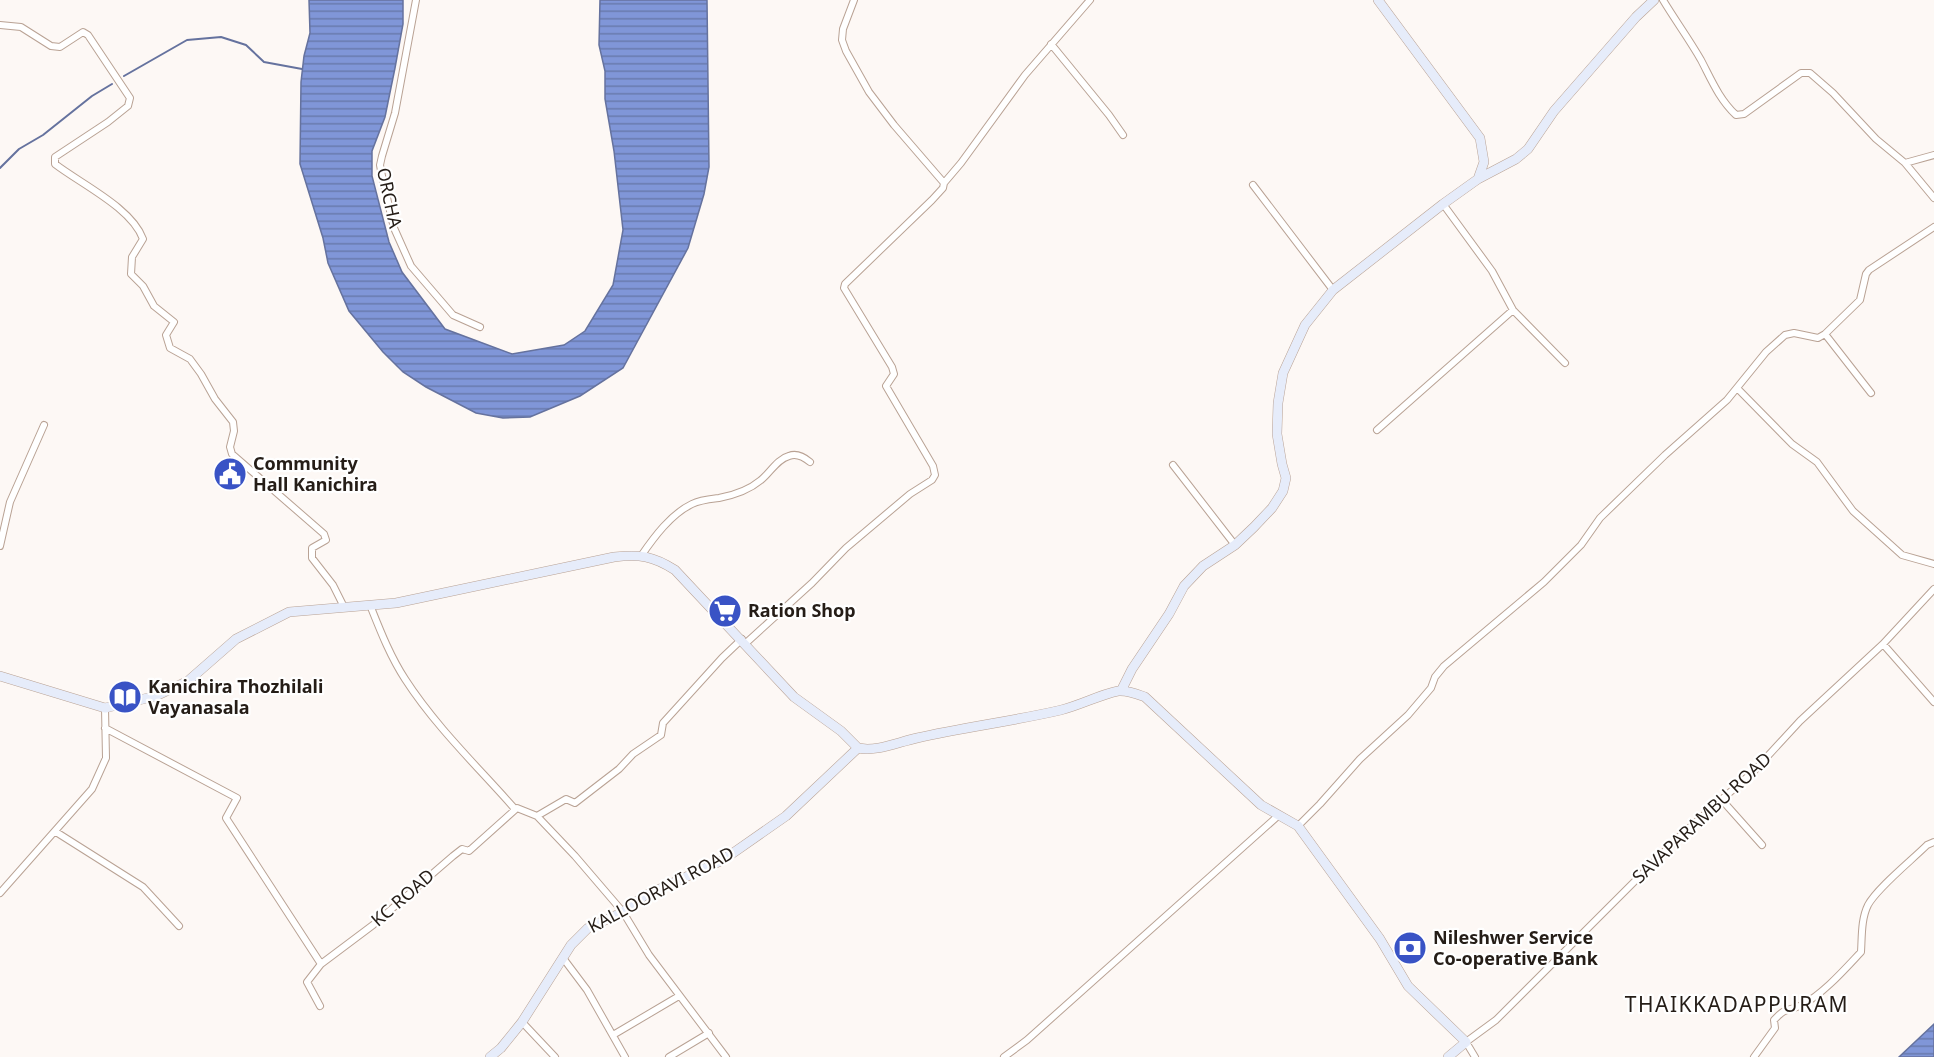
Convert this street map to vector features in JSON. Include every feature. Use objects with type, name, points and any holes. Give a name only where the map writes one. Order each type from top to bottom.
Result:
[{"type":"main road","points":[[1378,0],[1480,138],[1484,162],[1478,179]]},
{"type":"main road","points":[[1120,691],[1184,586],[1203,566],[1235,545],[1272,508],[1283,491],[1286,478],[1277,434],[1278,403],[1283,373],[1305,325],[1333,290],[1443,204],[1478,179],[1516,159],[1528,149],[1554,111],[1636,17],[1654,0]]},
{"type":"main road","points":[[0,676],[105,708],[156,696],[188,681],[236,639],[289,612],[396,603],[614,557],[641,556],[659,560],[675,570],[744,641],[794,697],[841,731],[858,748],[867,750],[917,738],[1010,721],[1064,709],[1120,691],[1133,692],[1145,697],[1262,805],[1298,826],[1380,939],[1408,986],[1466,1042],[1448,1057]]},
{"type":"main road","name":"KALLOORAVI ROAD","points":[[490,1057],[501,1048],[522,1022],[571,945],[588,928],[623,912],[644,896],[723,860],[786,816],[858,748]]},
{"type":"street","name":"ORCHA","points":[[416,0],[395,113],[380,165],[382,176],[394,228],[411,266],[453,315],[480,327]]},
{"type":"street","points":[[854,0],[843,28],[842,40],[846,51],[869,92],[944,183]]},
{"type":"street","points":[[537,816],[566,799],[575,803],[619,770],[633,754],[661,735],[663,723],[722,658],[812,583],[846,548],[910,494],[932,480],[935,475],[933,466],[886,386],[894,374],[892,367],[844,288],[845,284],[943,188],[944,183],[961,164],[1010,93],[1090,0]]},
{"type":"street","points":[[1663,0],[1700,58],[1726,106],[1736,115],[1744,114],[1801,73],[1809,73],[1833,93],[1876,139],[1905,163],[1934,198]]},
{"type":"street","points":[[0,25],[21,27],[51,46],[60,47],[83,32],[88,35],[130,98],[128,106],[108,123],[55,157],[55,164],[95,190],[139,227],[143,239],[132,257],[131,274],[143,286],[154,306],[174,322],[166,335],[170,348],[190,359],[215,399],[233,422],[234,431],[230,447],[232,454],[324,534],[326,540],[312,548],[312,558],[333,585],[344,607]]},
{"type":"street","points":[[1051,44],[1123,135]]},
{"type":"street","points":[[1905,163],[1934,155]]},
{"type":"street","points":[[1253,185],[1333,290]]},
{"type":"street","points":[[1443,204],[1492,271],[1513,310],[1564,363]]},
{"type":"street","points":[[1298,826],[1360,759],[1408,714],[1431,688],[1435,677],[1444,666],[1544,582],[1581,545],[1600,518],[1726,400],[1766,352],[1785,335],[1794,333],[1818,338],[1824,334],[1860,300],[1869,270],[1934,227]]},
{"type":"street","points":[[1377,430],[1513,310]]},
{"type":"street","points":[[1824,334],[1871,393]]},
{"type":"street","points":[[1737,388],[1792,444],[1817,462],[1853,511],[1894,548],[1902,555],[1934,564]]},
{"type":"street","points":[[0,546],[10,502],[44,424]]},
{"type":"street","points":[[641,556],[665,526],[692,504],[736,494],[749,488],[763,479],[772,467],[789,456],[803,456],[810,462]]},
{"type":"street","points":[[1173,465],[1235,545]]},
{"type":"street","name":"SAVAPARAMBU ROAD","points":[[1466,1042],[1496,1020],[1672,844],[1753,772],[1800,721],[1883,644],[1934,589]]},
{"type":"street","points":[[370,605],[382,636],[405,679],[442,729],[515,809],[537,816],[575,856],[623,912],[649,955],[726,1057]]},
{"type":"street","points":[[1883,644],[1934,702]]},
{"type":"street","points":[[0,893],[92,789],[106,758],[105,708]]},
{"type":"street","points":[[105,728],[237,798],[226,818],[321,964],[307,982],[320,1006]]},
{"type":"street","points":[[1721,799],[1762,845]]},
{"type":"street","name":"KC ROAD","points":[[321,964],[373,926],[462,849],[469,851],[515,809]]},
{"type":"street","points":[[1004,1057],[1027,1040],[1279,815]]},
{"type":"street","points":[[56,832],[142,886],[179,926]]},
{"type":"street","points":[[1754,1057],[1775,1028],[1774,1020],[1783,1010],[1801,1005],[1828,984],[1861,952],[1863,922],[1868,905],[1890,881],[1934,842]]},
{"type":"street","points":[[563,958],[587,990],[626,1057]]},
{"type":"street","points":[[613,1035],[679,996]]},
{"type":"street","points":[[522,1022],[555,1057]]},
{"type":"street","points":[[669,1057],[709,1033]]},
{"type":"street","points":[[1466,1042],[1474,1057]]},
{"type":"water","points":[[309,0],[403,0],[403,24],[385,117],[372,151],[372,176],[389,242],[402,272],[445,329],[512,354],[564,345],[585,331],[613,285],[623,230],[614,151],[605,99],[605,71],[599,45],[600,0],[707,0],[709,167],[704,194],[688,248],[623,368],[580,396],[530,417],[503,418],[476,413],[426,387],[403,372],[383,352],[349,311],[328,263],[323,238],[300,164],[301,82],[310,33]]},
{"type":"water","points":[[1934,1024],[1934,1057],[1899,1057]]},
{"type":"waterway","points":[[124,76],[187,40],[221,37],[246,45],[264,62],[302,69]]},
{"type":"waterway","points":[[0,168],[19,149],[43,135],[92,96],[112,84]]},
{"type":"place","name":"Community Hall Kanichira","points":[[230,474]]},
{"type":"place","name":"Ration Shop","points":[[725,611]]},
{"type":"place","name":"Kanichira Thozhilali Vayanasala","points":[[125,697]]},
{"type":"place","name":"Nileshwer Service Co-operative Bank","points":[[1410,948]]},
{"type":"district","name":"THAIKKADAPPURAM","points":[[1737,1005]]}]
